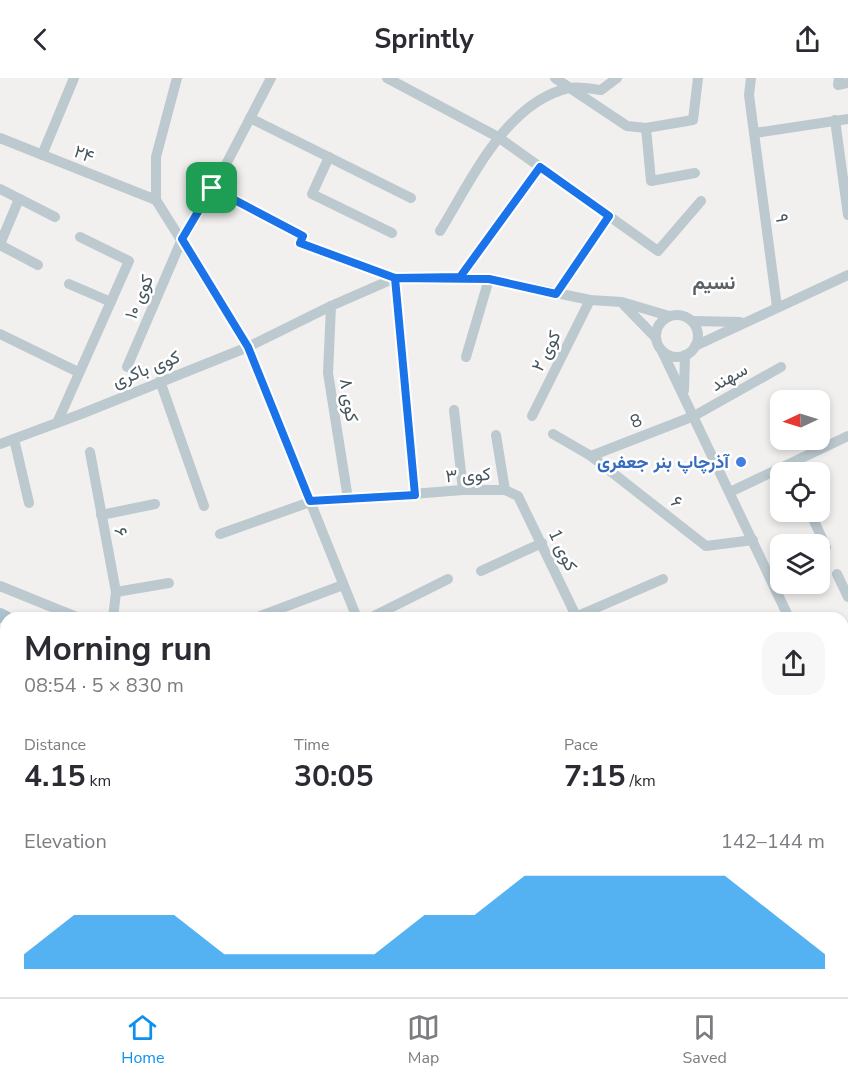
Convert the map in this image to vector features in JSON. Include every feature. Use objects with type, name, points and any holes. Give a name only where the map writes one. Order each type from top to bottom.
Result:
[{"type":"street","points":[[42,155],[74,78]]},
{"type":"street","points":[[177,78],[156,158],[156,200],[248,347],[354,612]]},
{"type":"street","name":"کوی ۱۰","points":[[127,368],[182,239],[271,78]]},
{"type":"street","points":[[387,78],[498,137],[658,251],[701,201]]},
{"type":"street","points":[[555,78],[627,126],[646,128],[693,120],[698,78]]},
{"type":"street","points":[[440,231],[498,137],[541,97],[571,87],[601,90],[617,78]]},
{"type":"street","name":"۹","points":[[751,78],[750,95],[777,307]]},
{"type":"street","points":[[839,78],[838,85],[848,82]]},
{"type":"street","points":[[250,118],[411,198]]},
{"type":"street","points":[[755,133],[848,118]]},
{"type":"street","points":[[835,120],[848,215]]},
{"type":"street","points":[[646,128],[651,181],[695,173]]},
{"type":"street","name":"۲۴","points":[[0,138],[156,200]]},
{"type":"street","points":[[329,157],[312,194],[392,233]]},
{"type":"street","points":[[460,277],[540,167]]},
{"type":"street","points":[[212,188],[301,239],[395,278],[489,279],[590,300],[622,302],[669,316],[681,315],[693,321],[743,322]]},
{"type":"street","points":[[0,189],[55,217]]},
{"type":"street","points":[[19,199],[0,244],[38,265]]},
{"type":"street","points":[[556,294],[609,216]]},
{"type":"street","points":[[57,423],[129,261],[80,237]]},
{"type":"street","points":[[662,351],[673,356],[685,355],[695,346],[743,322],[848,275]]},
{"type":"street","points":[[395,278],[415,495]]},
{"type":"street","name":"کوی باکری","points":[[0,444],[248,347],[331,306],[395,278]]},
{"type":"street","points":[[466,357],[489,279]]},
{"type":"street","points":[[69,284],[111,302]]},
{"type":"street","name":"کوی ۲","points":[[532,416],[590,300]]},
{"type":"street","points":[[622,302],[656,338],[786,612]]},
{"type":"street","name":"کوی ۸","points":[[331,306],[328,373],[348,499]]},
{"type":"street","points":[[656,338],[659,325],[669,316]]},
{"type":"street","points":[[693,321],[698,333],[695,346]]},
{"type":"street","points":[[0,334],[78,372]]},
{"type":"street","points":[[684,393],[685,355]]},
{"type":"street","name":"سهند","points":[[694,416],[781,367]]},
{"type":"street","points":[[160,381],[204,506]]},
{"type":"street","points":[[454,410],[463,490]]},
{"type":"street","name":"8","points":[[591,456],[694,416]]},
{"type":"street","name":"۶","points":[[553,434],[591,456],[706,546],[753,540]]},
{"type":"street","points":[[496,435],[505,490]]},
{"type":"street","points":[[801,462],[848,436]]},
{"type":"street","points":[[14,439],[29,503]]},
{"type":"street","name":"۶","points":[[90,452],[116,592],[114,612]]},
{"type":"street","points":[[730,492],[770,476]]},
{"type":"street","name":"کوی ۳","points":[[220,534],[310,501],[463,490],[505,490],[518,496]]},
{"type":"street","name":"کوی 1","points":[[518,496],[572,612]]},
{"type":"street","points":[[101,515],[155,504]]},
{"type":"street","points":[[481,571],[542,543]]},
{"type":"street","points":[[837,574],[848,597]]},
{"type":"street","points":[[382,612],[448,579]]},
{"type":"street","points":[[589,612],[663,579]]},
{"type":"street","points":[[116,592],[169,583]]},
{"type":"street","points":[[271,612],[343,585]]},
{"type":"street","points":[[0,586],[64,612]]},
{"type":"place","name":"آذرچاپ بنر جعفری","points":[[741,462]]},
{"type":"district","name":"نسیم","points":[[714,282]]},
{"type":"route","points":[[212,188],[182,239],[248,347],[310,501],[415,495],[395,278],[489,279],[556,294],[609,216],[540,167],[460,277],[395,278],[300,243],[303,236],[212,188]]}]
